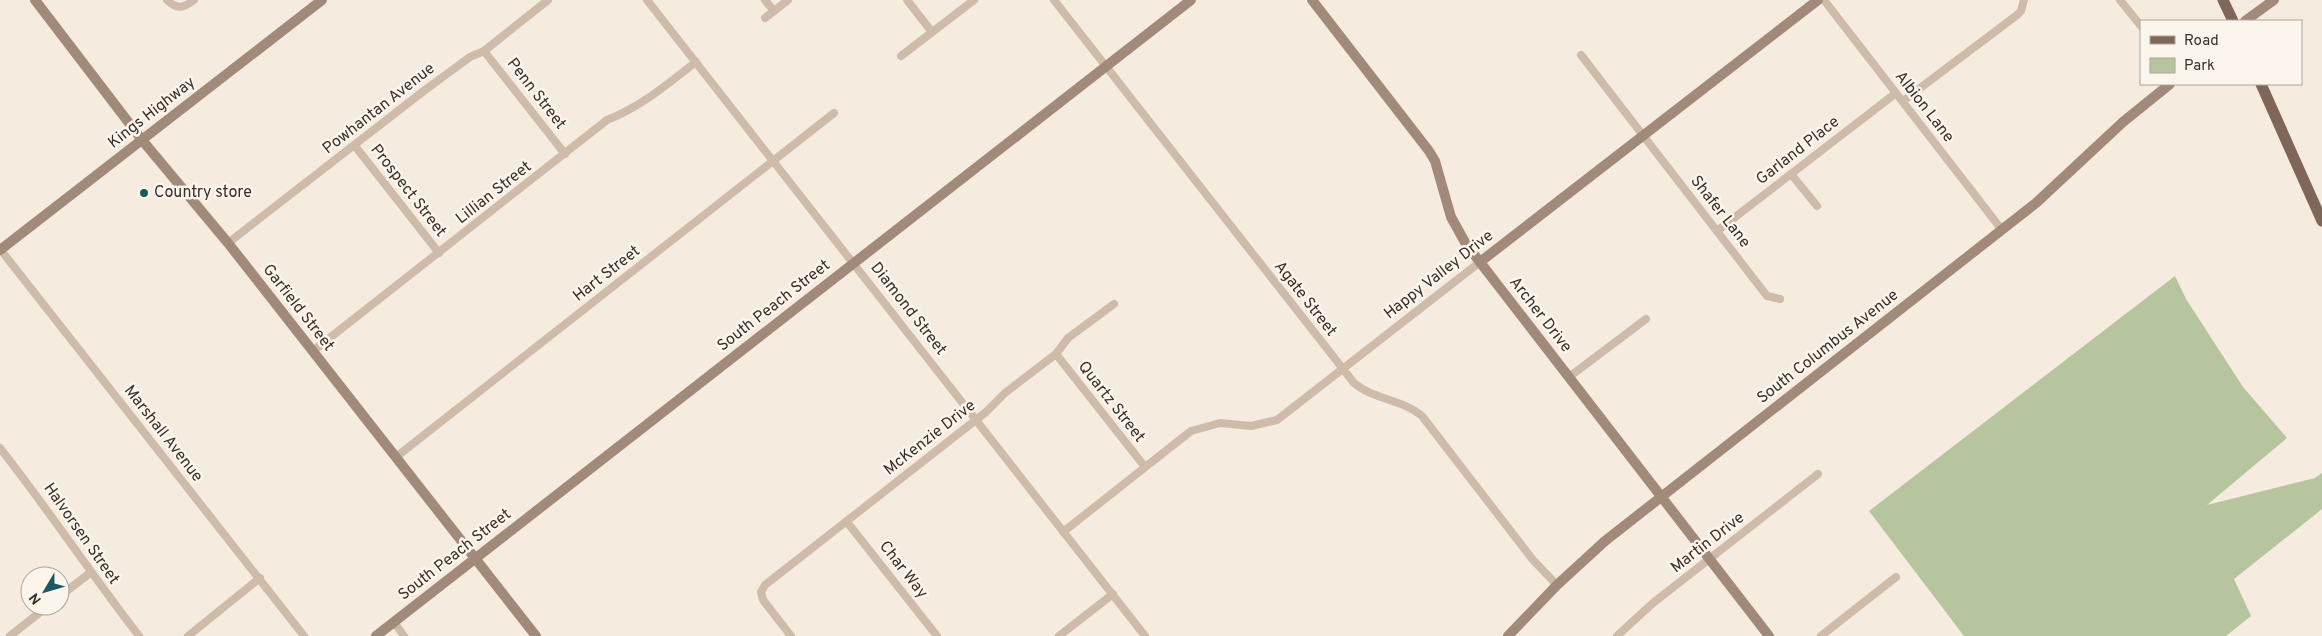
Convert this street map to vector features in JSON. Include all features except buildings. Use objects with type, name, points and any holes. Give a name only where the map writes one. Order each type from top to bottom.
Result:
[{"type":"main road","points":[[2223,0],[2233,20]]},
{"type":"main road","points":[[2261,85],[2322,221]]},
{"type":"street","name":"Garfield Street","points":[[35,0],[142,140],[228,243],[476,557],[536,636]]},
{"type":"street","points":[[167,0],[177,7],[183,7],[194,0]]},
{"type":"street","name":"Kings Highway","points":[[0,249],[322,0]]},
{"type":"street","name":"Powhantan Avenue","points":[[228,243],[425,90],[470,57],[484,51],[548,0]]},
{"type":"street","name":"Diamond Street","points":[[647,0],[1145,636]]},
{"type":"street","points":[[765,0],[774,11]]},
{"type":"street","points":[[765,18],[788,0]]},
{"type":"street","points":[[908,0],[932,32]]},
{"type":"street","points":[[901,56],[974,0]]},
{"type":"street","name":"Agate Street","points":[[1054,0],[1354,383],[1366,392],[1405,405],[1422,416],[1533,560],[1557,585]]},
{"type":"street","name":"Archer Drive","points":[[1312,0],[1430,150],[1451,217],[1462,238],[1769,636]]},
{"type":"street","name":"Happy Valley Drive","points":[[1063,532],[1191,431],[1220,423],[1252,426],[1277,420],[1818,0]]},
{"type":"street","name":"Albion Lane","points":[[1824,0],[2002,230]]},
{"type":"street","points":[[2120,0],[2140,25]]},
{"type":"street","points":[[2246,20],[2274,0]]},
{"type":"street","name":"South Peach Street","points":[[376,636],[1186,1]]},
{"type":"street","points":[[1903,101],[2017,15],[2024,2]]},
{"type":"street","name":"Penn Street","points":[[484,51],[565,154]]},
{"type":"street","name":"Shafer Lane","points":[[1581,56],[1767,296],[1780,299]]},
{"type":"street","name":"Lillian Street","points":[[313,351],[607,120],[630,111],[696,62]]},
{"type":"street","name":"South Columbus Avenue","points":[[1508,636],[1557,585],[1605,541],[2043,197],[2123,122],[2169,85]]},
{"type":"street","name":"Garland Place","points":[[1718,231],[1896,93]]},
{"type":"street","name":"Hart Street","points":[[396,457],[834,113]]},
{"type":"street","name":"Prospect Street","points":[[355,146],[439,253]]},
{"type":"street","points":[[1791,174],[1816,206]]},
{"type":"street","name":"Marshall Avenue","points":[[0,249],[304,636]]},
{"type":"street","name":"McKenzie Drive","points":[[791,636],[763,600],[761,592],[765,585],[976,420],[1005,393],[1056,354],[1068,338],[1114,304]]},
{"type":"street","points":[[1569,377],[1646,319]]},
{"type":"street","name":"Quartz Street","points":[[1056,354],[1145,467]]},
{"type":"street","name":"Halvorsen Street","points":[[0,448],[61,526],[90,573],[139,636]]},
{"type":"street","name":"Martin Drive","points":[[1616,636],[1649,606],[1818,474]]},
{"type":"street","name":"Char Way","points":[[847,522],[937,636]]},
{"type":"street","points":[[70,588],[90,573]]},
{"type":"street","points":[[188,636],[260,578]]},
{"type":"street","points":[[1821,636],[1896,578]]},
{"type":"street","points":[[1059,636],[1113,594]]},
{"type":"street","points":[[10,636],[35,616]]},
{"type":"street","points":[[394,622],[404,636]]},
{"type":"green space","points":[[2175,276],[2186,299],[2243,387],[2287,438],[2207,505],[2315,478],[2322,473],[2322,509],[2234,579],[2251,616],[2226,636],[1964,636],[1869,511]]},
{"type":"place","name":"Country store","points":[[144,193]]}]
